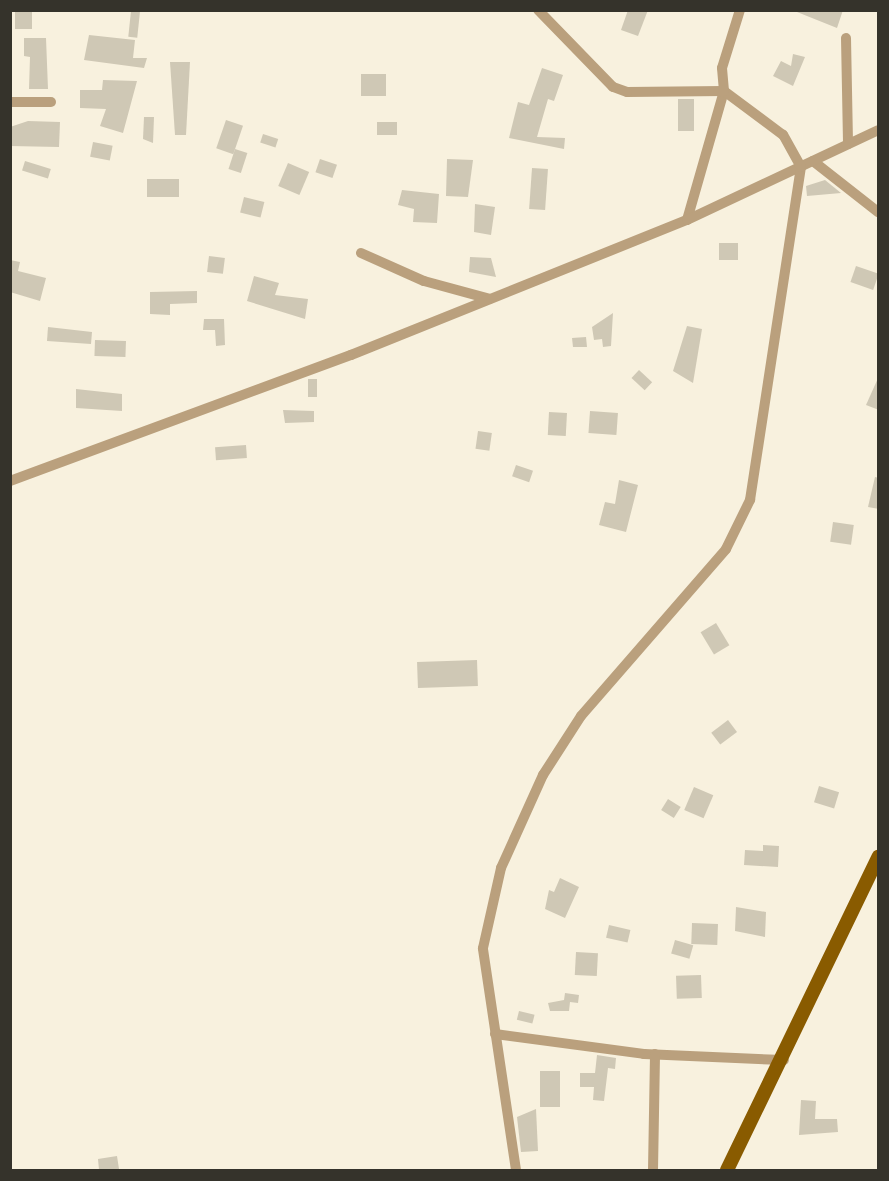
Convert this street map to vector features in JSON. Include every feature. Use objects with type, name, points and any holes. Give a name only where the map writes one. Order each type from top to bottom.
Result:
[{"type":"main road","points":[[727,1170],[784,1060],[879,857]]},
{"type":"street","points":[[516,1170],[484,968],[488,917],[501,868],[543,775],[581,716],[726,549],[750,500],[801,167],[783,135],[724,91],[627,92],[613,87],[538,10]]},
{"type":"street","points":[[687,220],[724,91],[722,68],[740,10]]},
{"type":"street","points":[[846,38],[848,144]]},
{"type":"street","points":[[10,102],[51,102]]},
{"type":"street","points":[[10,481],[490,299],[687,220],[879,130]]},
{"type":"street","points":[[813,161],[879,212]]},
{"type":"street","points":[[361,253],[424,281],[490,299]]},
{"type":"street","points":[[495,1034],[655,1054],[784,1060]]},
{"type":"street","points":[[653,1170],[655,1054]]},
{"type":"building","points":[[15,10],[32,10],[32,29],[15,29]]},
{"type":"building","points":[[628,10],[648,10],[638,36],[621,30]]},
{"type":"building","points":[[792,10],[843,10],[837,28]]},
{"type":"building","points":[[131,11],[140,12],[137,38],[128,37]]},
{"type":"building","points":[[89,35],[135,40],[133,58],[147,58],[144,68],[84,60]]},
{"type":"building","points":[[24,38],[46,38],[48,89],[29,89],[30,57],[24,56]]},
{"type":"building","points":[[793,54],[805,57],[793,86],[773,76],[781,61],[791,66]]},
{"type":"building","points":[[170,62],[190,62],[186,135],[175,135]]},
{"type":"building","points":[[542,68],[563,75],[554,101],[548,99],[537,137],[565,138],[564,149],[509,138],[518,102],[529,105]]},
{"type":"building","points":[[361,74],[386,74],[386,96],[361,96]]},
{"type":"building","points":[[103,80],[137,81],[123,133],[100,126],[106,109],[80,108],[80,90],[102,90]]},
{"type":"building","points":[[678,99],[694,99],[694,131],[678,131]]},
{"type":"building","points":[[144,117],[154,117],[153,143],[143,139]]},
{"type":"building","points":[[226,120],[243,126],[233,154],[216,148]]},
{"type":"building","points":[[28,121],[60,122],[59,147],[10,146],[10,127]]},
{"type":"building","points":[[377,122],[397,122],[397,135],[377,135]]},
{"type":"building","points":[[263,134],[278,139],[275,148],[260,143]]},
{"type":"building","points":[[93,142],[113,146],[110,161],[90,157]]},
{"type":"building","points":[[235,149],[247,153],[241,173],[229,169]]},
{"type":"building","points":[[320,159],[337,165],[332,178],[315,172]]},
{"type":"building","points":[[447,159],[473,160],[468,197],[446,196]]},
{"type":"building","points":[[25,161],[51,169],[48,178],[22,171]]},
{"type":"building","points":[[288,163],[309,172],[299,195],[278,186]]},
{"type":"building","points":[[532,168],[548,169],[545,210],[529,209]]},
{"type":"building","points":[[147,179],[179,179],[179,197],[147,197]]},
{"type":"building","points":[[825,180],[841,193],[807,196],[806,186]]},
{"type":"building","points":[[402,190],[439,194],[437,223],[413,222],[414,209],[398,205]]},
{"type":"building","points":[[244,197],[264,202],[261,218],[240,213]]},
{"type":"building","points":[[475,204],[495,207],[491,235],[474,232]]},
{"type":"building","points":[[719,243],[738,243],[738,260],[719,260]]},
{"type":"building","points":[[209,256],[225,258],[223,274],[207,272]]},
{"type":"building","points":[[470,257],[491,258],[496,277],[469,272]]},
{"type":"building","points":[[10,260],[20,262],[18,271],[46,278],[40,301],[10,292]]},
{"type":"building","points":[[856,266],[878,274],[873,290],[850,282]]},
{"type":"building","points":[[254,276],[279,283],[275,295],[308,299],[305,319],[247,301]]},
{"type":"building","points":[[197,291],[197,303],[170,304],[170,315],[150,314],[150,292]]},
{"type":"building","points":[[613,313],[611,346],[603,347],[602,339],[594,340],[592,327]]},
{"type":"building","points":[[204,319],[224,319],[225,345],[216,346],[215,330],[203,330]]},
{"type":"building","points":[[687,326],[702,329],[693,383],[673,371]]},
{"type":"building","points":[[48,327],[92,332],[91,344],[47,341]]},
{"type":"building","points":[[586,337],[587,347],[573,347],[572,338]]},
{"type":"building","points":[[95,340],[126,341],[125,357],[94,356]]},
{"type":"building","points":[[639,370],[652,382],[645,390],[631,378]]},
{"type":"building","points":[[879,376],[879,410],[866,405]]},
{"type":"building","points":[[308,379],[317,379],[317,397],[308,397]]},
{"type":"building","points":[[76,389],[122,394],[122,411],[76,408]]},
{"type":"building","points":[[283,410],[314,411],[314,422],[285,423]]},
{"type":"building","points":[[590,411],[618,413],[616,435],[588,433]]},
{"type":"building","points":[[549,412],[567,413],[566,436],[548,435]]},
{"type":"building","points":[[478,431],[492,433],[489,451],[475,449]]},
{"type":"building","points":[[246,445],[247,458],[216,460],[215,447]]},
{"type":"building","points":[[516,465],[533,471],[529,482],[512,476]]},
{"type":"building","points":[[875,477],[879,478],[879,509],[868,507]]},
{"type":"building","points":[[619,480],[638,485],[626,532],[599,525],[605,502],[615,504]]},
{"type":"building","points":[[833,522],[854,525],[851,545],[830,542]]},
{"type":"building","points":[[716,623],[729,645],[714,655],[701,632]]},
{"type":"building","points":[[477,660],[478,686],[418,688],[417,662]]},
{"type":"building","points":[[728,720],[737,732],[720,745],[711,733]]},
{"type":"building","points":[[819,786],[839,792],[834,808],[814,802]]},
{"type":"building","points":[[694,787],[713,795],[704,818],[684,810]]},
{"type":"building","points":[[668,799],[681,807],[674,818],[661,810]]},
{"type":"building","points":[[763,845],[779,846],[778,867],[744,865],[745,850],[763,851]]},
{"type":"building","points":[[560,878],[579,887],[565,918],[545,909],[549,890],[554,892]]},
{"type":"building","points":[[736,907],[766,912],[765,937],[735,931]]},
{"type":"building","points":[[692,923],[718,924],[717,945],[691,944]]},
{"type":"building","points":[[609,925],[630,930],[628,943],[606,938]]},
{"type":"building","points":[[675,940],[693,945],[689,959],[671,953]]},
{"type":"building","points":[[576,952],[598,953],[597,976],[575,975]]},
{"type":"building","points":[[701,975],[702,998],[677,999],[676,976]]},
{"type":"building","points":[[565,993],[579,995],[578,1003],[570,1002],[569,1011],[550,1011],[548,1003],[564,1000]]},
{"type":"building","points":[[519,1011],[535,1015],[532,1024],[517,1020]]},
{"type":"building","points":[[597,1055],[616,1058],[615,1069],[608,1068],[604,1101],[593,1100],[594,1087],[580,1087],[580,1073],[595,1073]]},
{"type":"building","points":[[540,1071],[560,1071],[560,1107],[540,1107]]},
{"type":"building","points":[[801,1100],[816,1101],[815,1119],[837,1119],[838,1132],[799,1135]]},
{"type":"building","points":[[536,1109],[538,1151],[521,1152],[517,1117]]},
{"type":"building","points":[[117,1156],[119,1169],[99,1170],[98,1159]]}]
